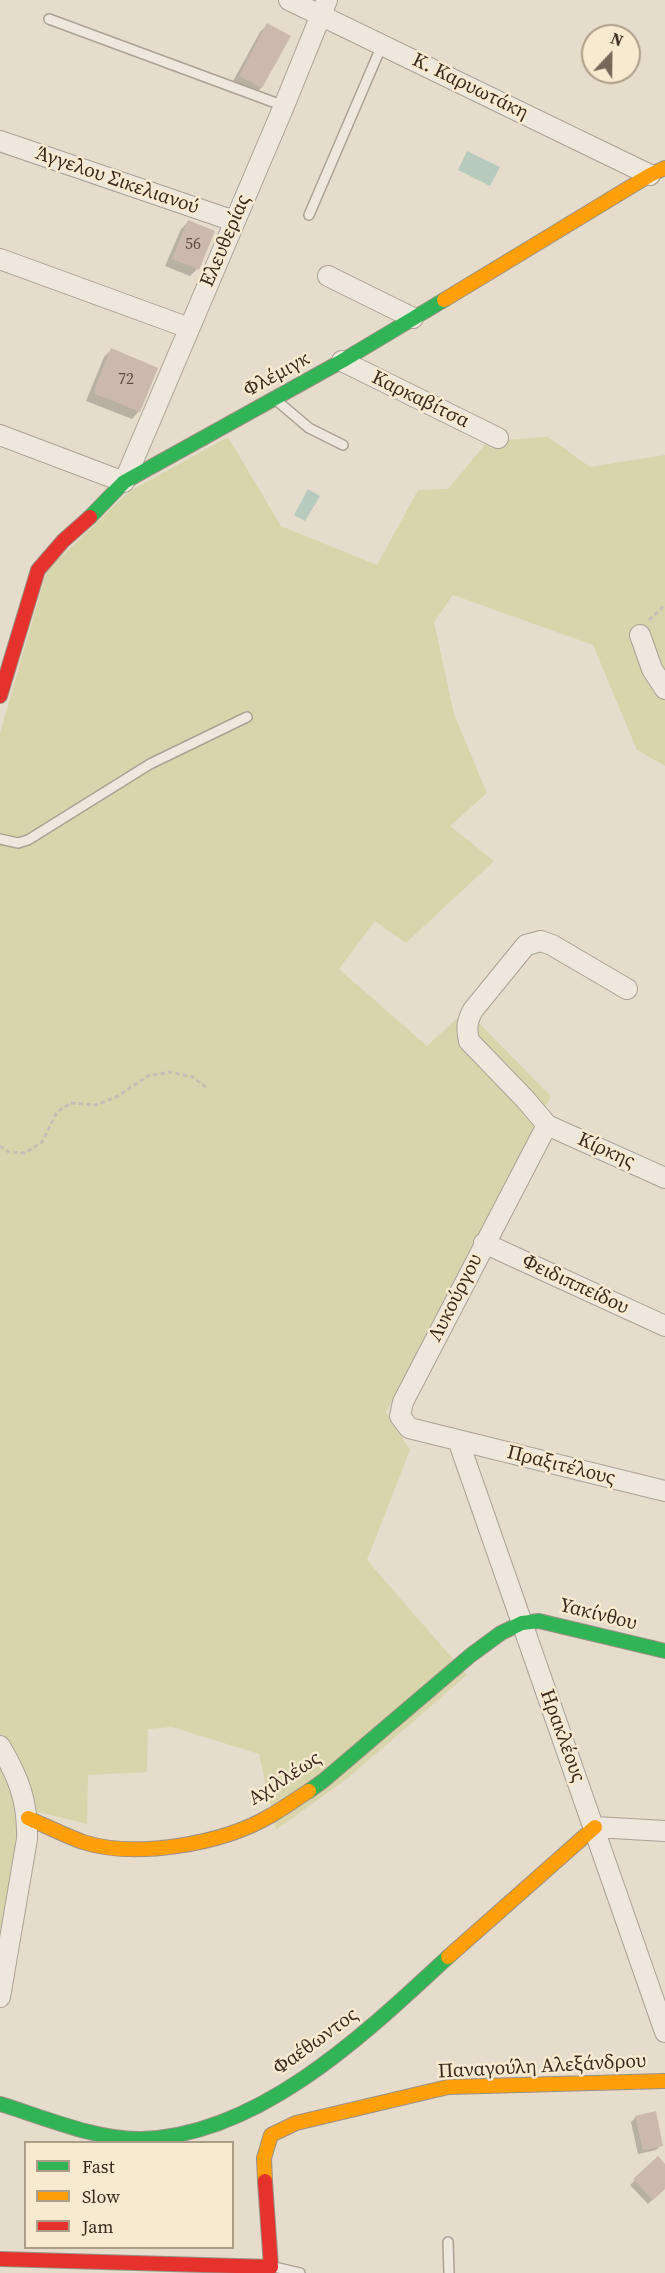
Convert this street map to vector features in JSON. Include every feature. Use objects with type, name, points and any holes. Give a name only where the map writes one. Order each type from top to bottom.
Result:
[{"type":"street","name":"Κ. Καρυωτάκη","points":[[289,0],[324,7],[381,45],[657,171]]},
{"type":"street","name":"Ελευθερίας","points":[[124,482],[324,7]]},
{"type":"street","name":"Άγγελου Σικελιανού","points":[[0,141],[234,221]]},
{"type":"street","name":"Φλέμιγκ","points":[[0,696],[12,635],[38,570],[63,541],[99,509],[124,482],[342,361],[657,171]]},
{"type":"street","points":[[0,259],[189,328]]},
{"type":"street","points":[[328,276],[413,318]]},
{"type":"street","name":"Καρκαβίτσα","points":[[342,361],[498,438]]},
{"type":"street","points":[[0,435],[124,482]]},
{"type":"street","points":[[640,635],[652,669],[665,689]]},
{"type":"street","points":[[547,1125],[469,1041],[466,1030],[473,1010],[526,945],[534,942],[552,945],[627,989]]},
{"type":"street","name":"Κίρκης","points":[[547,1125],[665,1178]]},
{"type":"street","name":"Λυκούργου","points":[[458,1440],[409,1428],[400,1416],[403,1402],[547,1125]]},
{"type":"street","name":"Φειδιππείδου","points":[[484,1243],[665,1326]]},
{"type":"street","name":"Πραξιτέλους","points":[[458,1440],[665,1491]]},
{"type":"street","name":"Ηρακλέους","points":[[458,1440],[665,2032]]},
{"type":"street","name":"Υακίνθου","points":[[522,1623],[539,1621],[665,1651]]},
{"type":"street","name":"Αχιλλέως","points":[[28,1818],[84,1842],[128,1850],[170,1847],[219,1838],[269,1816],[323,1781],[471,1655],[501,1633],[522,1623]]},
{"type":"street","points":[[0,1746],[17,1775],[28,1818],[27,1839],[0,1997]]},
{"type":"street","points":[[595,1827],[665,1831]]},
{"type":"street","name":"Φαέθωντος","points":[[0,2104],[104,2134],[141,2139],[182,2134],[227,2121],[283,2091],[345,2049],[595,1827]]},
{"type":"street","name":"Παναγούλη Αλεξάνδρου","points":[[271,2270],[264,2158],[272,2135],[296,2123],[448,2087],[665,2081]]},
{"type":"street","points":[[0,2259],[271,2270]]},
{"type":"lane","points":[[49,19],[284,106]]},
{"type":"lane","points":[[309,215],[381,45]]},
{"type":"lane","points":[[274,399],[309,428],[343,446]]},
{"type":"lane","points":[[0,839],[18,843],[28,840],[150,764],[247,717]]},
{"type":"lane","points":[[448,2242],[448,2273]]},
{"type":"lane","points":[[271,2270],[300,2273]]},
{"type":"path","points":[[640,635],[646,622],[665,605]]},
{"type":"path","points":[[0,1146],[9,1152],[26,1153],[42,1142],[57,1112],[71,1103],[96,1105],[118,1096],[148,1076],[170,1072],[193,1077],[208,1089]]},
{"type":"shaded area","points":[[467,151],[500,167],[490,186],[458,170]]},
{"type":"shaded area","points":[[228,437],[281,526],[377,565],[418,490],[448,489],[488,441],[548,437],[590,467],[665,455],[665,766],[637,750],[593,645],[453,595],[434,622],[454,714],[487,793],[450,826],[494,861],[406,943],[375,921],[339,969],[427,1046],[466,1010],[551,1096],[386,1412],[410,1450],[367,1560],[467,1675],[348,1778],[276,1830],[259,1754],[172,1727],[148,1729],[147,1772],[88,1775],[87,1824],[22,1808],[0,1940],[0,733],[47,570],[130,491]]},
{"type":"shaded area","points":[[308,489],[320,496],[305,521],[294,515]]},
{"type":"building","points":[[267,23],[291,36],[262,88],[239,76]]},
{"type":"building","points":[[188,220],[215,231],[199,270],[172,259]]},
{"type":"building","points":[[111,348],[158,368],[140,412],[93,393]]},
{"type":"building","points":[[656,2111],[663,2146],[643,2150],[635,2116]]},
{"type":"building","points":[[658,2156],[665,2164],[665,2189],[653,2200],[633,2179]]},
{"type":"traffic: fast","points":[[90,517],[124,482],[342,361],[444,300]]},
{"type":"traffic: fast","points":[[309,1791],[471,1655],[501,1633],[522,1623],[539,1621],[665,1651]]},
{"type":"traffic: fast","points":[[0,2104],[88,2132],[124,2138],[141,2139],[185,2133],[227,2120],[268,2100],[308,2075],[346,2047],[448,1957]]},
{"type":"traffic: slow","points":[[444,300],[665,168]]},
{"type":"traffic: slow","points":[[28,1818],[83,1842],[104,1847],[153,1849],[204,1841],[250,1826],[309,1791]]},
{"type":"traffic: slow","points":[[448,1957],[595,1827]]},
{"type":"traffic: slow","points":[[265,2181],[264,2158],[271,2135],[296,2123],[448,2087],[665,2081]]},
{"type":"traffic: jam","points":[[0,696],[38,570],[63,541],[90,517]]},
{"type":"traffic: jam","points":[[0,2259],[271,2267],[265,2181]]}]
